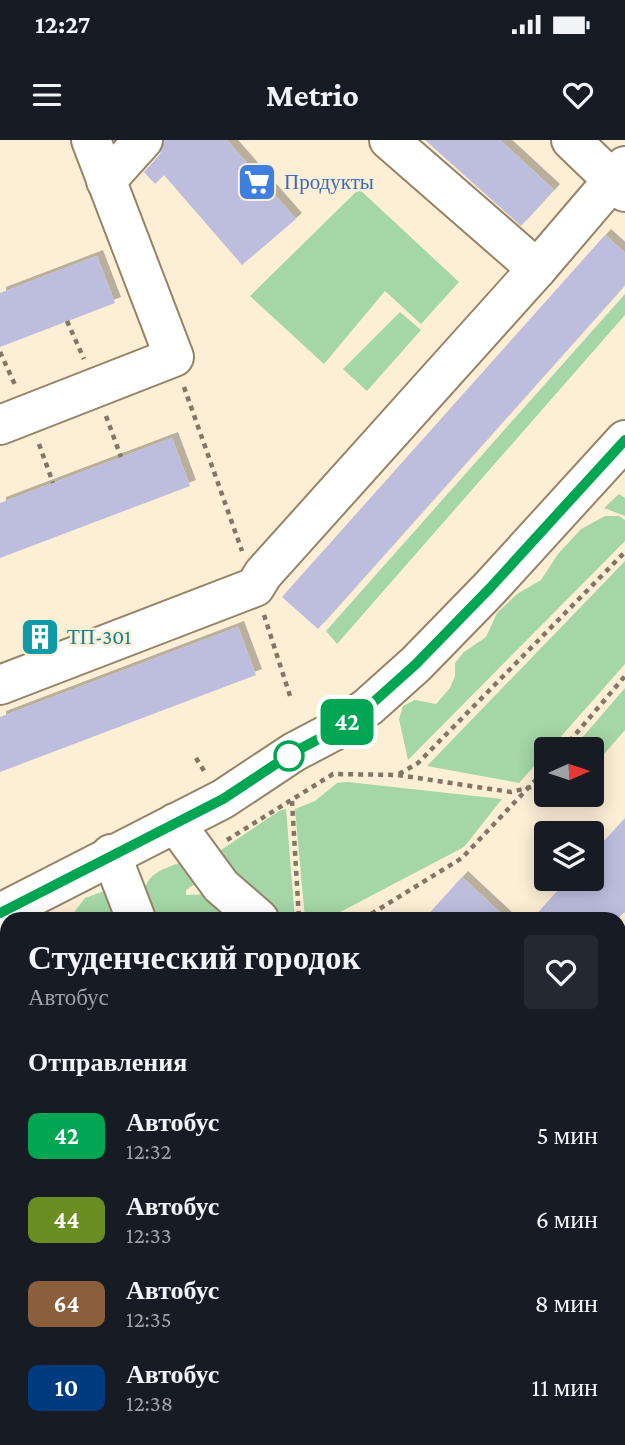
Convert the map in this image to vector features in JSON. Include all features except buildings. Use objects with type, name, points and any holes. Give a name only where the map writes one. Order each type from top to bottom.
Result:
[{"type":"street","points":[[0,425],[174,357],[90,140]]},
{"type":"street","points":[[106,181],[143,140]]},
{"type":"street","points":[[389,140],[537,269]]},
{"type":"street","points":[[0,685],[255,587],[263,574],[537,269],[621,180],[571,140]]},
{"type":"street","points":[[2,912],[223,799],[368,707],[416,664],[481,598],[625,440]]},
{"type":"street","points":[[175,823],[220,886],[251,912]]},
{"type":"street","points":[[111,854],[133,912]]},
{"type":"path","points":[[174,357],[255,587],[290,699]]},
{"type":"path","points":[[398,775],[418,763],[625,552]]},
{"type":"path","points":[[573,737],[625,676]]},
{"type":"path","points":[[200,857],[333,774],[398,775],[511,792],[531,787]]},
{"type":"path","points":[[374,912],[462,858],[534,783]]},
{"type":"path","points":[[292,801],[299,912]]},
{"type":"green space","points":[[359,189],[459,282],[421,324],[385,291],[324,364],[250,296]]},
{"type":"green space","points":[[625,294],[625,315],[337,644],[326,631]]},
{"type":"green space","points":[[400,312],[421,330],[367,391],[343,369]]},
{"type":"green space","points":[[619,494],[625,498],[625,516],[604,508]]},
{"type":"green space","points":[[605,516],[619,516],[625,520],[625,541],[408,760],[399,719],[403,706],[415,700],[436,704],[450,688],[455,676],[455,663],[464,652],[486,637],[497,613],[517,594],[541,580],[558,554],[581,529]]},
{"type":"green space","points":[[625,561],[625,664],[561,737],[534,737],[534,766],[519,783],[427,766]]},
{"type":"green space","points":[[625,688],[625,730],[604,754],[604,737],[583,737]]},
{"type":"green space","points":[[337,783],[502,799],[464,847],[340,912],[304,912],[295,809],[315,801]]},
{"type":"green space","points":[[286,809],[294,912],[264,912],[220,855],[221,850]]},
{"type":"green space","points":[[189,863],[197,868],[195,884],[186,890],[186,895],[210,894],[237,912],[144,912],[148,882],[152,876],[167,867]]},
{"type":"green space","points":[[104,891],[114,891],[116,912],[74,912],[85,898]]},
{"type":"bus line","name":"42","points":[[2,912],[223,799],[368,707],[416,664],[490,588],[625,440]]},
{"type":"place","name":"Продукты","points":[[257,182]]},
{"type":"place","name":"ТП-301","points":[[40,637]]}]
